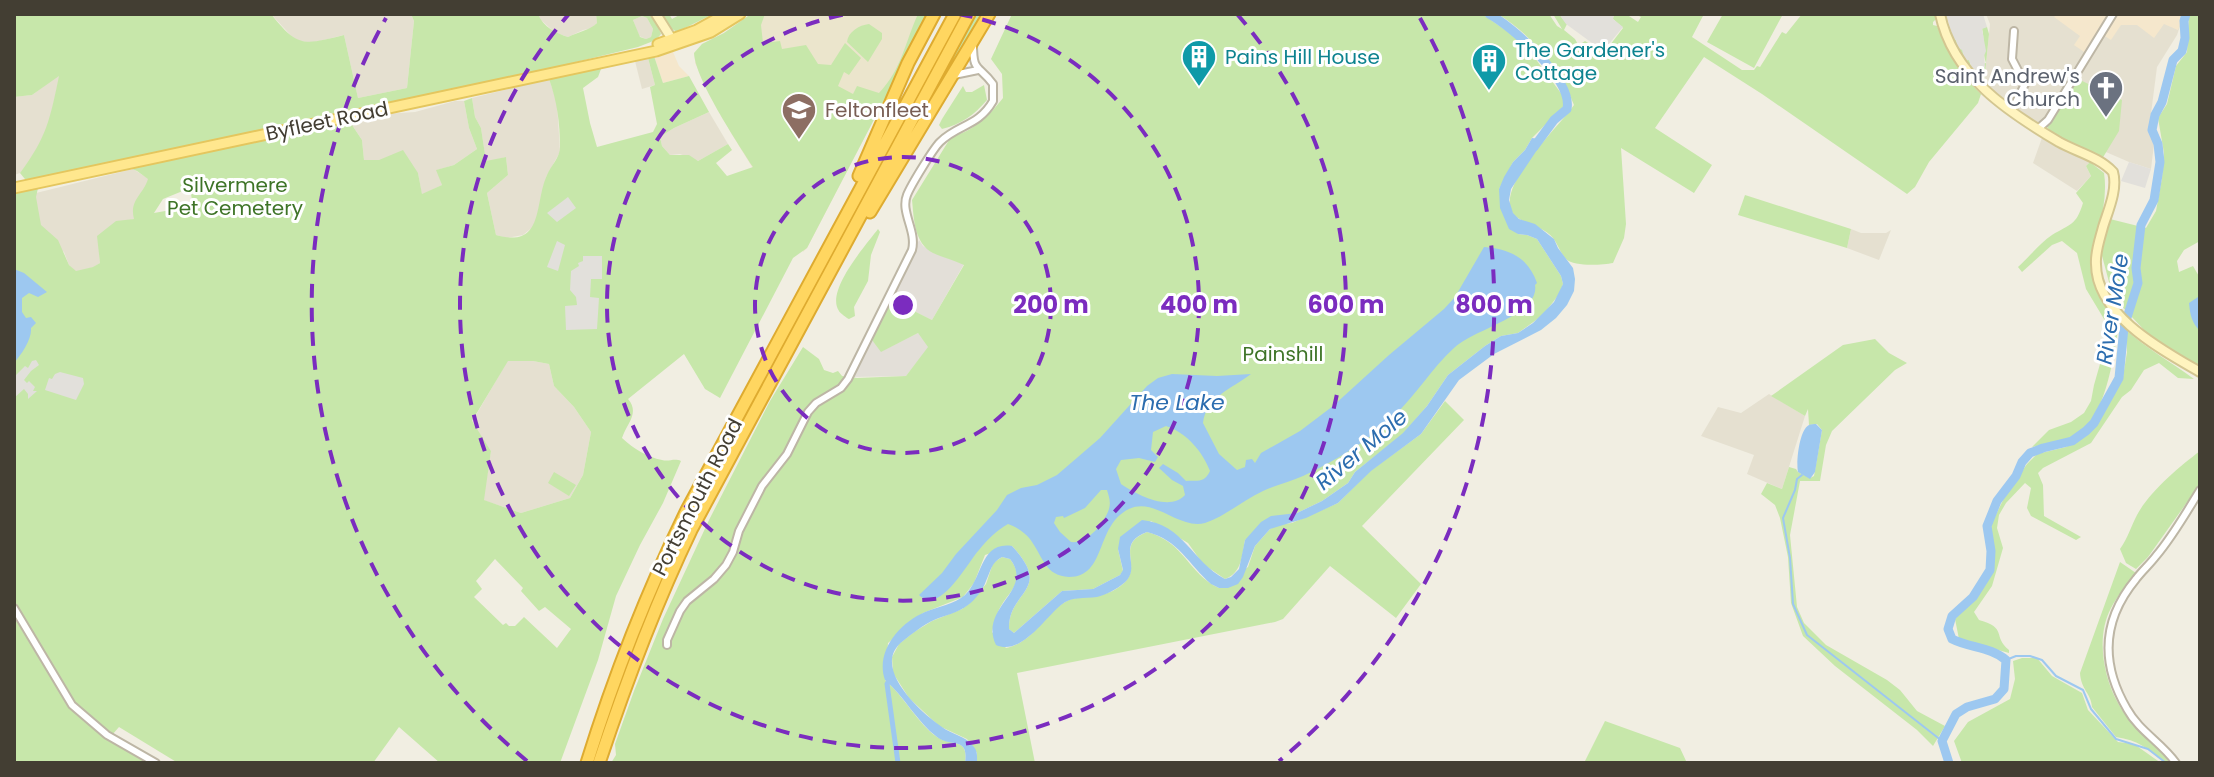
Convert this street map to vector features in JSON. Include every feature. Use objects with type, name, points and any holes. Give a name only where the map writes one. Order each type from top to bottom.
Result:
[{"type":"highway","points":[[831,243],[908,63],[934,14]]},
{"type":"highway","points":[[831,243],[955,14]]},
{"type":"highway","points":[[835,261],[969,14]]},
{"type":"highway","points":[[835,261],[855,236],[989,14]]},
{"type":"highway","name":"Portsmouth Road","points":[[587,763],[619,668],[667,552],[831,243]]},
{"type":"highway","name":"Portsmouth Road","points":[[599,763],[635,658],[664,586],[835,261]]},
{"type":"main road","name":"Byfleet Road","points":[[14,188],[607,62],[640,53],[697,30],[726,14]]},
{"type":"main road","name":"Byfleet Road","points":[[672,38],[711,32],[740,14]]},
{"type":"street","points":[[656,14],[672,38]]},
{"type":"street","points":[[1940,14],[1961,65],[1985,91],[2060,142],[2101,162],[2114,175],[2114,187],[2096,260],[2098,283],[2109,302],[2146,339],[2200,372]]},
{"type":"street","points":[[2039,128],[2048,120],[2113,14]]},
{"type":"street","points":[[2012,110],[2025,84],[2013,62],[2017,36]]},
{"type":"street","points":[[667,645],[687,601],[726,565],[762,486],[787,454],[808,412],[816,403],[841,388],[848,379],[912,250],[914,240],[906,207],[907,195],[937,144],[978,119],[993,101],[993,84],[978,70],[973,60],[973,40]]},
{"type":"street","points":[[952,76],[978,70]]},
{"type":"street","points":[[2176,763],[2126,709],[2111,673],[2107,651],[2109,628],[2119,604],[2178,528],[2200,490]]},
{"type":"street","points":[[14,608],[72,705],[107,735],[156,763]]},
{"type":"shaded area","points":[[271,14],[411,14],[414,21],[407,88],[358,98],[344,35],[312,43],[295,40]]},
{"type":"shaded area","points":[[538,14],[596,14],[597,23],[568,37],[554,32]]},
{"type":"shaded area","name":"Feltonfleet","points":[[751,14],[929,14],[803,252],[731,133],[695,63],[702,44]]},
{"type":"shaded area","points":[[1559,14],[1614,14],[1613,19],[1623,27],[1603,51],[1566,24]]},
{"type":"shaded area","points":[[1946,14],[1983,14],[1987,27],[1982,29],[1985,67],[1973,71],[1969,60],[1965,61]]},
{"type":"shaded area","points":[[1986,14],[2184,14],[2177,35],[2157,67],[2149,129],[2154,144],[2151,169],[2032,120],[1984,84],[1990,24]]},
{"type":"shaded area","points":[[2057,14],[2184,14],[2178,30],[2164,24],[2154,38],[2137,25],[2121,25],[2111,40],[2103,35],[2090,56],[2074,45],[2080,36],[2054,17]]},
{"type":"shaded area","points":[[642,16],[647,18],[653,29],[651,37],[646,39],[639,36],[633,20]]},
{"type":"shaded area","points":[[673,52],[679,66],[689,76],[663,83],[654,56]]},
{"type":"shaded area","points":[[648,58],[655,85],[642,89],[635,61]]},
{"type":"shaded area","points":[[60,74],[49,125],[37,151],[20,173],[14,175],[14,97],[32,95]]},
{"type":"shaded area","points":[[549,79],[557,102],[560,152],[546,177],[534,226],[523,235],[507,238],[496,235],[487,193],[508,175],[506,157],[486,162],[472,98]]},
{"type":"shaded area","points":[[464,101],[477,149],[454,165],[437,170],[442,185],[422,195],[418,173],[379,160],[364,160],[362,140],[352,125],[354,116],[415,112]]},
{"type":"shaded area","points":[[709,112],[728,144],[698,161],[680,154],[670,155],[662,146],[660,137]]},
{"type":"shaded area","points":[[2043,135],[2090,162],[2086,166],[2091,176],[2077,191],[2033,163]]},
{"type":"shaded area","points":[[2129,162],[2151,169],[2145,188],[2121,181]]},
{"type":"shaded area","points":[[133,169],[149,179],[134,219],[115,224],[99,244],[100,263],[76,272],[69,265],[64,252],[50,242],[41,230],[32,194]]},
{"type":"shaded area","points":[[568,197],[576,208],[557,222],[547,213]]},
{"type":"shaded area","points":[[1851,229],[1861,233],[1886,233],[1891,230],[1879,260],[1847,248]]},
{"type":"shaded area","points":[[919,240],[934,253],[964,264],[932,320],[892,300]]},
{"type":"shaded area","points":[[557,241],[565,245],[558,271],[547,267]]},
{"type":"shaded area","points":[[583,256],[602,256],[602,279],[591,279],[590,297],[599,298],[597,329],[566,330],[565,306],[577,305],[576,297],[570,290],[571,271],[583,261]]},
{"type":"shaded area","points":[[918,333],[929,347],[906,376],[851,377],[872,340],[882,351]]},
{"type":"shaded area","points":[[36,360],[39,365],[24,380],[35,387],[33,391],[37,391],[28,399],[24,389],[14,398],[14,377]]},
{"type":"shaded area","points":[[508,360],[549,364],[554,386],[574,407],[591,432],[583,475],[570,498],[521,513],[483,500],[491,451],[472,422]]},
{"type":"shaded area","points":[[60,372],[83,378],[84,384],[76,400],[45,390],[49,378]]},
{"type":"shaded area","points":[[1769,394],[1805,416],[1782,489],[1747,474],[1754,455],[1701,436],[1718,407],[1741,413]]},
{"type":"green space","name":"Silvermere Pet Cemetery","points":[[14,14],[271,14],[288,33],[303,41],[320,41],[344,35],[358,98],[407,88],[414,21],[411,14],[538,14],[547,26],[568,37],[597,23],[596,14],[653,14],[661,34],[656,40],[638,47],[354,116],[352,125],[362,140],[364,160],[379,160],[403,150],[418,173],[422,194],[442,185],[436,170],[454,165],[477,149],[464,101],[472,98],[486,161],[506,157],[508,175],[487,193],[496,235],[512,238],[530,230],[535,221],[543,186],[560,151],[558,112],[549,79],[601,69],[598,77],[583,88],[597,147],[653,132],[657,124],[650,87],[655,85],[648,58],[654,56],[663,83],[689,76],[709,112],[660,137],[662,146],[670,155],[689,155],[698,161],[728,144],[732,150],[716,163],[727,176],[753,167],[701,78],[694,53],[702,44],[751,14],[765,14],[761,25],[763,43],[780,41],[782,49],[806,45],[818,64],[831,65],[845,43],[861,58],[849,75],[844,72],[838,86],[853,94],[857,86],[879,93],[898,65],[918,14],[929,14],[807,248],[793,258],[720,398],[705,389],[684,354],[628,399],[633,414],[622,438],[651,457],[681,461],[616,596],[598,660],[560,763],[440,763],[399,727],[373,763],[178,763],[119,727],[112,735],[75,702],[14,600],[14,188],[29,184],[20,173],[46,127],[59,76],[32,95],[14,97]],"holes":[[[642,16],[647,18],[653,29],[651,37],[640,37],[633,20]],[[122,165],[148,179],[133,207],[134,219],[116,221],[97,236],[100,263],[76,271],[69,265],[58,240],[41,225],[36,197],[38,188],[31,189],[29,185]],[[190,188],[193,206],[154,213],[163,199]],[[508,361],[549,364],[554,386],[574,407],[591,432],[583,475],[570,498],[521,513],[484,500],[491,451],[472,421]],[[495,559],[523,588],[521,591],[539,611],[545,607],[571,629],[557,648],[524,617],[515,626],[503,625],[474,597],[482,589],[476,581]]]},
{"type":"green space","points":[[658,14],[669,14],[672,19],[681,14],[713,14],[677,32],[664,24]]},
{"type":"green space","points":[[975,14],[985,14],[927,111],[923,109]]},
{"type":"green space","name":"Painshill","points":[[1012,14],[1482,14],[1523,42],[1563,96],[1564,106],[1513,162],[1499,189],[1518,234],[1537,239],[1561,276],[1563,284],[1560,293],[1543,315],[1518,333],[1501,336],[1485,346],[1448,375],[1403,434],[1355,472],[1348,483],[1322,501],[1286,515],[1245,540],[1238,568],[1225,579],[1203,564],[1188,543],[1151,521],[1118,549],[1123,571],[1120,575],[1093,589],[1062,591],[1014,633],[1009,629],[1011,616],[1026,590],[1029,572],[1012,546],[985,555],[974,583],[963,597],[923,613],[888,643],[885,680],[930,732],[962,746],[965,763],[611,763],[634,691],[663,619],[770,401],[803,347],[819,359],[824,370],[857,378],[906,376],[928,347],[918,333],[881,352],[872,340],[892,300],[932,320],[964,265],[933,253],[922,243],[916,230],[912,200],[951,137],[980,122],[1003,98],[1002,74],[991,59]]},
{"type":"green space","points":[[1498,14],[1549,14],[1562,29],[1553,14],[1559,14],[1567,24],[1564,30],[1575,39],[1581,50],[1585,41],[1604,53],[1623,28],[1613,19],[1614,14],[1626,14],[1638,22],[1641,17],[1635,14],[1704,14],[1692,37],[1742,70],[1754,70],[1760,67],[1782,32],[1786,34],[1802,14],[1935,14],[1933,25],[1937,26],[1961,71],[1981,94],[1978,103],[1907,194],[1704,57],[1655,128],[1712,165],[1694,193],[1621,148],[1626,224],[1624,238],[1613,263],[1575,263],[1566,259],[1549,234],[1515,216],[1510,200],[1521,172],[1574,105],[1561,78],[1543,53]]},
{"type":"green space","points":[[1723,14],[1783,14],[1754,68],[1707,42]]},
{"type":"green space","points":[[2189,14],[2200,14],[2200,241],[2184,250],[2177,261],[2179,272],[2193,266],[2200,278],[2200,368],[2147,333],[2113,297],[2101,252],[2110,219],[2146,228],[2156,211],[2164,153],[2158,118],[2167,104],[2176,66],[2187,52]]},
{"type":"green space","points":[[869,24],[882,33],[882,39],[868,62],[847,42],[855,30]]},
{"type":"green space","points":[[1948,24],[1953,39],[1969,59],[1971,67],[1986,63],[1982,28],[1987,27],[1989,34],[1984,84],[1972,71],[1953,41]]},
{"type":"green space","points":[[2078,79],[2122,100],[2119,131],[2102,159],[2065,142],[2047,127]]},
{"type":"green space","points":[[984,85],[987,100],[962,122],[942,129],[939,125],[963,86],[966,92],[972,92]]},
{"type":"green space","points":[[2090,162],[2104,173],[2104,202],[2092,268],[2097,292],[2119,323],[2114,353],[2099,406],[2081,433],[2069,440],[2032,447],[2049,430],[2071,422],[2084,413],[2091,401],[2110,329],[2086,289],[2077,253],[2062,241],[2052,245],[2022,272],[2018,267],[2043,242],[2072,224],[2078,216],[2083,203],[2076,193],[2091,176],[2086,166]]},
{"type":"green space","points":[[1745,195],[1851,229],[1847,248],[1738,215]]},
{"type":"green space","points":[[878,229],[880,232],[871,255],[868,281],[854,307],[855,316],[849,319],[839,311],[836,302],[838,292],[849,268]]},
{"type":"green space","points":[[2126,330],[2194,379],[2178,378],[2159,363],[2144,370],[2091,443],[2038,473],[2043,485],[2044,516],[2081,537],[2076,540],[2031,516],[2027,508],[2031,488],[2025,483],[2006,503],[1999,515],[1997,528],[2003,548],[1992,586],[1974,612],[1979,620],[1997,629],[2009,653],[1959,639],[1955,619],[1991,575],[1994,553],[1990,527],[2004,498],[2037,454],[2066,447],[2096,425],[2123,377]]},
{"type":"green space","points":[[1875,339],[1889,353],[1907,363],[1895,370],[1832,431],[1826,445],[1820,481],[1800,481],[1790,535],[1797,607],[1804,623],[1826,645],[1887,680],[1917,711],[1945,726],[1933,746],[1803,636],[1791,603],[1788,557],[1780,518],[1775,505],[1761,494],[1767,483],[1782,489],[1789,467],[1810,478],[1814,476],[1822,430],[1817,424],[1809,425],[1808,409],[1805,416],[1771,396],[1843,345]]},
{"type":"green space","points":[[1445,401],[1464,420],[1362,526],[1421,584],[1396,618],[1330,566],[1283,619],[1275,622],[1017,673],[1035,763],[977,763],[977,753],[967,739],[939,726],[909,698],[893,673],[892,657],[899,644],[932,621],[970,603],[986,584],[993,563],[1002,557],[1010,559],[1017,574],[1014,587],[997,614],[992,632],[1006,648],[1024,641],[1065,602],[1109,593],[1124,583],[1131,569],[1132,543],[1147,532],[1170,543],[1200,575],[1219,588],[1248,567],[1255,546],[1270,529],[1338,503],[1370,471],[1421,434]]},
{"type":"green space","points":[[2200,451],[2200,484],[2148,557],[2136,569],[2126,563],[2120,549],[2137,515],[2149,497]]},
{"type":"green space","points":[[554,472],[576,485],[569,496],[548,483]]},
{"type":"green space","points":[[2120,562],[2136,573],[2116,599],[2106,619],[2103,656],[2108,681],[2123,711],[2171,763],[2165,763],[2137,743],[2116,737],[2092,707],[2081,679],[2080,673]]},
{"type":"green space","points":[[14,617],[69,707],[105,738],[149,763],[14,763]]},
{"type":"green space","points":[[2037,658],[2052,676],[2082,693],[2088,710],[2118,742],[2134,744],[2161,763],[1962,763],[1954,741],[1968,722],[2010,699],[2015,679],[2013,661]]},
{"type":"green space","points":[[1605,721],[1680,748],[1687,763],[1584,763]]},
{"type":"water","points":[[1532,138],[1539,139],[1541,144],[1511,189],[1509,200],[1513,213],[1519,219],[1535,224],[1554,239],[1573,268],[1574,291],[1556,318],[1541,330],[1494,354],[1459,380],[1421,434],[1371,471],[1338,503],[1306,518],[1270,529],[1255,546],[1238,584],[1219,588],[1211,584],[1175,547],[1147,532],[1132,543],[1131,570],[1124,583],[1100,596],[1065,602],[1023,641],[1005,647],[996,645],[992,632],[994,620],[1016,581],[1016,570],[1010,559],[998,559],[971,603],[922,627],[894,651],[892,663],[902,687],[932,720],[975,748],[977,763],[965,763],[962,746],[943,740],[930,731],[885,680],[883,659],[886,649],[906,623],[965,595],[994,549],[1012,546],[1029,572],[1026,590],[1011,616],[1009,629],[1014,633],[1062,591],[1093,589],[1120,575],[1123,570],[1118,549],[1120,537],[1142,520],[1168,529],[1214,572],[1225,579],[1231,577],[1239,569],[1245,540],[1261,522],[1271,516],[1297,513],[1348,483],[1355,472],[1403,433],[1427,406],[1448,375],[1501,336],[1518,333],[1533,323],[1554,302],[1563,284],[1561,276],[1537,239],[1509,229],[1500,208],[1499,189],[1513,162]]},
{"type":"water","name":"The Lake","points":[[1484,247],[1516,256],[1528,267],[1537,283],[1534,296],[1527,305],[1454,348],[1384,425],[1327,464],[1263,491],[1205,523],[1186,522],[1148,507],[1129,509],[1111,526],[1096,560],[1081,575],[1061,576],[1050,570],[1027,536],[1008,524],[985,543],[944,593],[936,599],[927,600],[919,595],[942,573],[1007,495],[1057,475],[1100,438],[1158,378],[1172,374],[1251,374],[1209,406],[1203,423],[1219,454],[1237,470],[1245,467],[1246,460],[1252,459],[1255,463],[1261,453],[1300,431],[1333,406],[1455,297]],"holes":[[[1166,426],[1181,433],[1193,444],[1210,471],[1203,480],[1186,481],[1163,464],[1159,468],[1183,486],[1185,495],[1171,502],[1144,497],[1121,484],[1116,469],[1121,460],[1139,458],[1155,462],[1158,457],[1151,450],[1153,432]],[[1101,490],[1107,490],[1110,502],[1103,521],[1083,540],[1071,542],[1054,523],[1056,517],[1064,518],[1085,508]]]},
{"type":"water","points":[[14,269],[24,273],[47,292],[38,297],[29,293],[22,298],[22,312],[36,323],[14,363]]},
{"type":"water","points":[[2198,297],[2200,331],[2192,318],[2189,303]]},
{"type":"water","points":[[1816,424],[1822,430],[1815,472],[1810,479],[1798,472],[1798,454],[1806,428]]},
{"type":"waterway","name":"River Mole","points":[[1489,14],[1512,30],[1539,56],[1561,84],[1566,97],[1567,109],[1554,120],[1534,147]]},
{"type":"waterway","name":"River Mole","points":[[1949,763],[1942,741],[1956,714],[1967,707],[1995,699],[2004,689],[2006,660],[1994,652],[1952,639],[1948,629],[1952,616],[1973,597],[1990,570],[1987,526],[1997,501],[2030,453],[2072,441],[2094,423],[2119,378],[2124,327],[2138,283],[2136,268],[2141,225],[2154,200],[2160,162],[2158,144],[2152,130],[2173,60],[2182,51],[2186,14]]},
{"type":"waterway","points":[[1802,475],[1797,479],[1783,518],[1793,604],[1807,635],[1942,741]]},
{"type":"waterway","points":[[2006,660],[2016,656],[2042,660],[2056,676],[2083,690],[2091,709],[2116,739],[2148,749],[2166,763]]},
{"type":"waterway","points":[[891,678],[887,684],[898,763]]},
{"type":"place","name":"Pains Hill House","points":[[1199,88]]},
{"type":"place","name":"The Gardener's Cottage","points":[[1489,92]]},
{"type":"place","name":"Saint Andrew's Church","points":[[2106,119]]},
{"type":"place","name":"Feltonfleet","points":[[799,141]]}]
